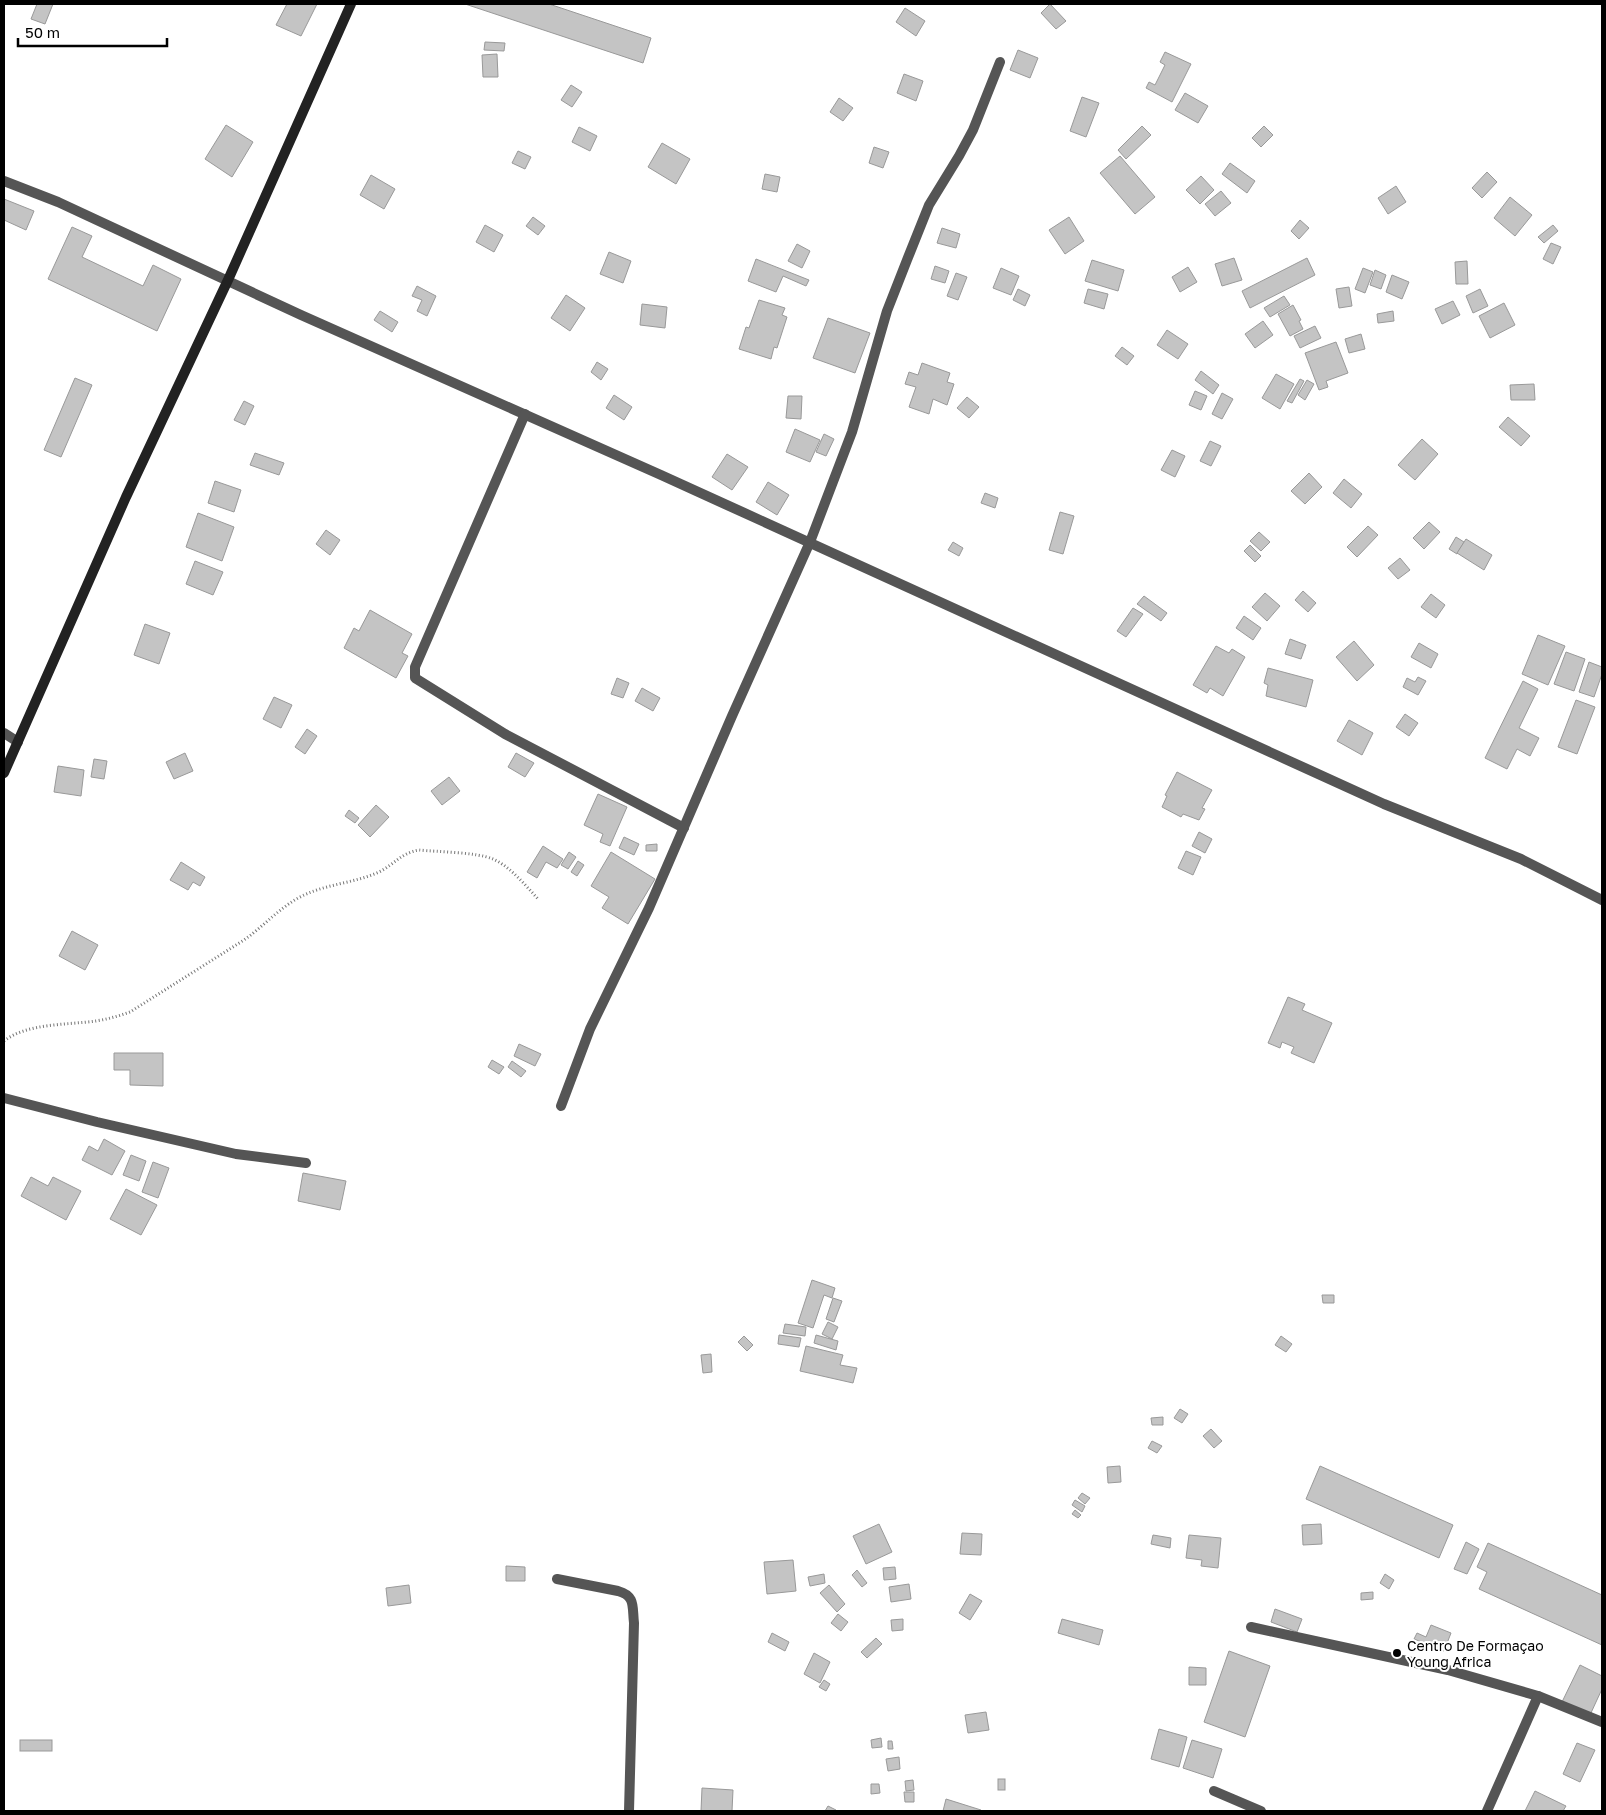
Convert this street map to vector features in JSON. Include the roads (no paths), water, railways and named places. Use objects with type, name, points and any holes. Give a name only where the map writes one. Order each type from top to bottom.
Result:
[{"type":"main road","points":[[4,773],[126,497],[228,280],[351,4]]},
{"type":"street","points":[[561,1106],[590,1029],[649,908],[810,542],[852,432],[888,311],[906,260],[929,205],[960,156],[973,130],[1000,62]]},
{"type":"street","points":[[4,181],[58,202],[228,280],[301,316],[810,542],[1384,804],[1521,859],[1602,900]]},
{"type":"street","points":[[525,414],[415,667],[415,678],[505,734],[684,828]]},
{"type":"street","points":[[4,733],[18,742]]},
{"type":"street","points":[[4,1098],[97,1122],[236,1154],[306,1162]]},
{"type":"street","points":[[557,1579],[618,1591],[627,1594],[632,1601],[634,1623],[629,1811]]},
{"type":"street","points":[[1251,1626],[1448,1670],[1538,1696],[1602,1722]]},
{"type":"street","points":[[1487,1811],[1538,1696]]},
{"type":"street","points":[[1214,1791],[1261,1811]]},
{"type":"place","name":"Centro De Formaçao Young Africa","points":[[1397,1653]]}]
